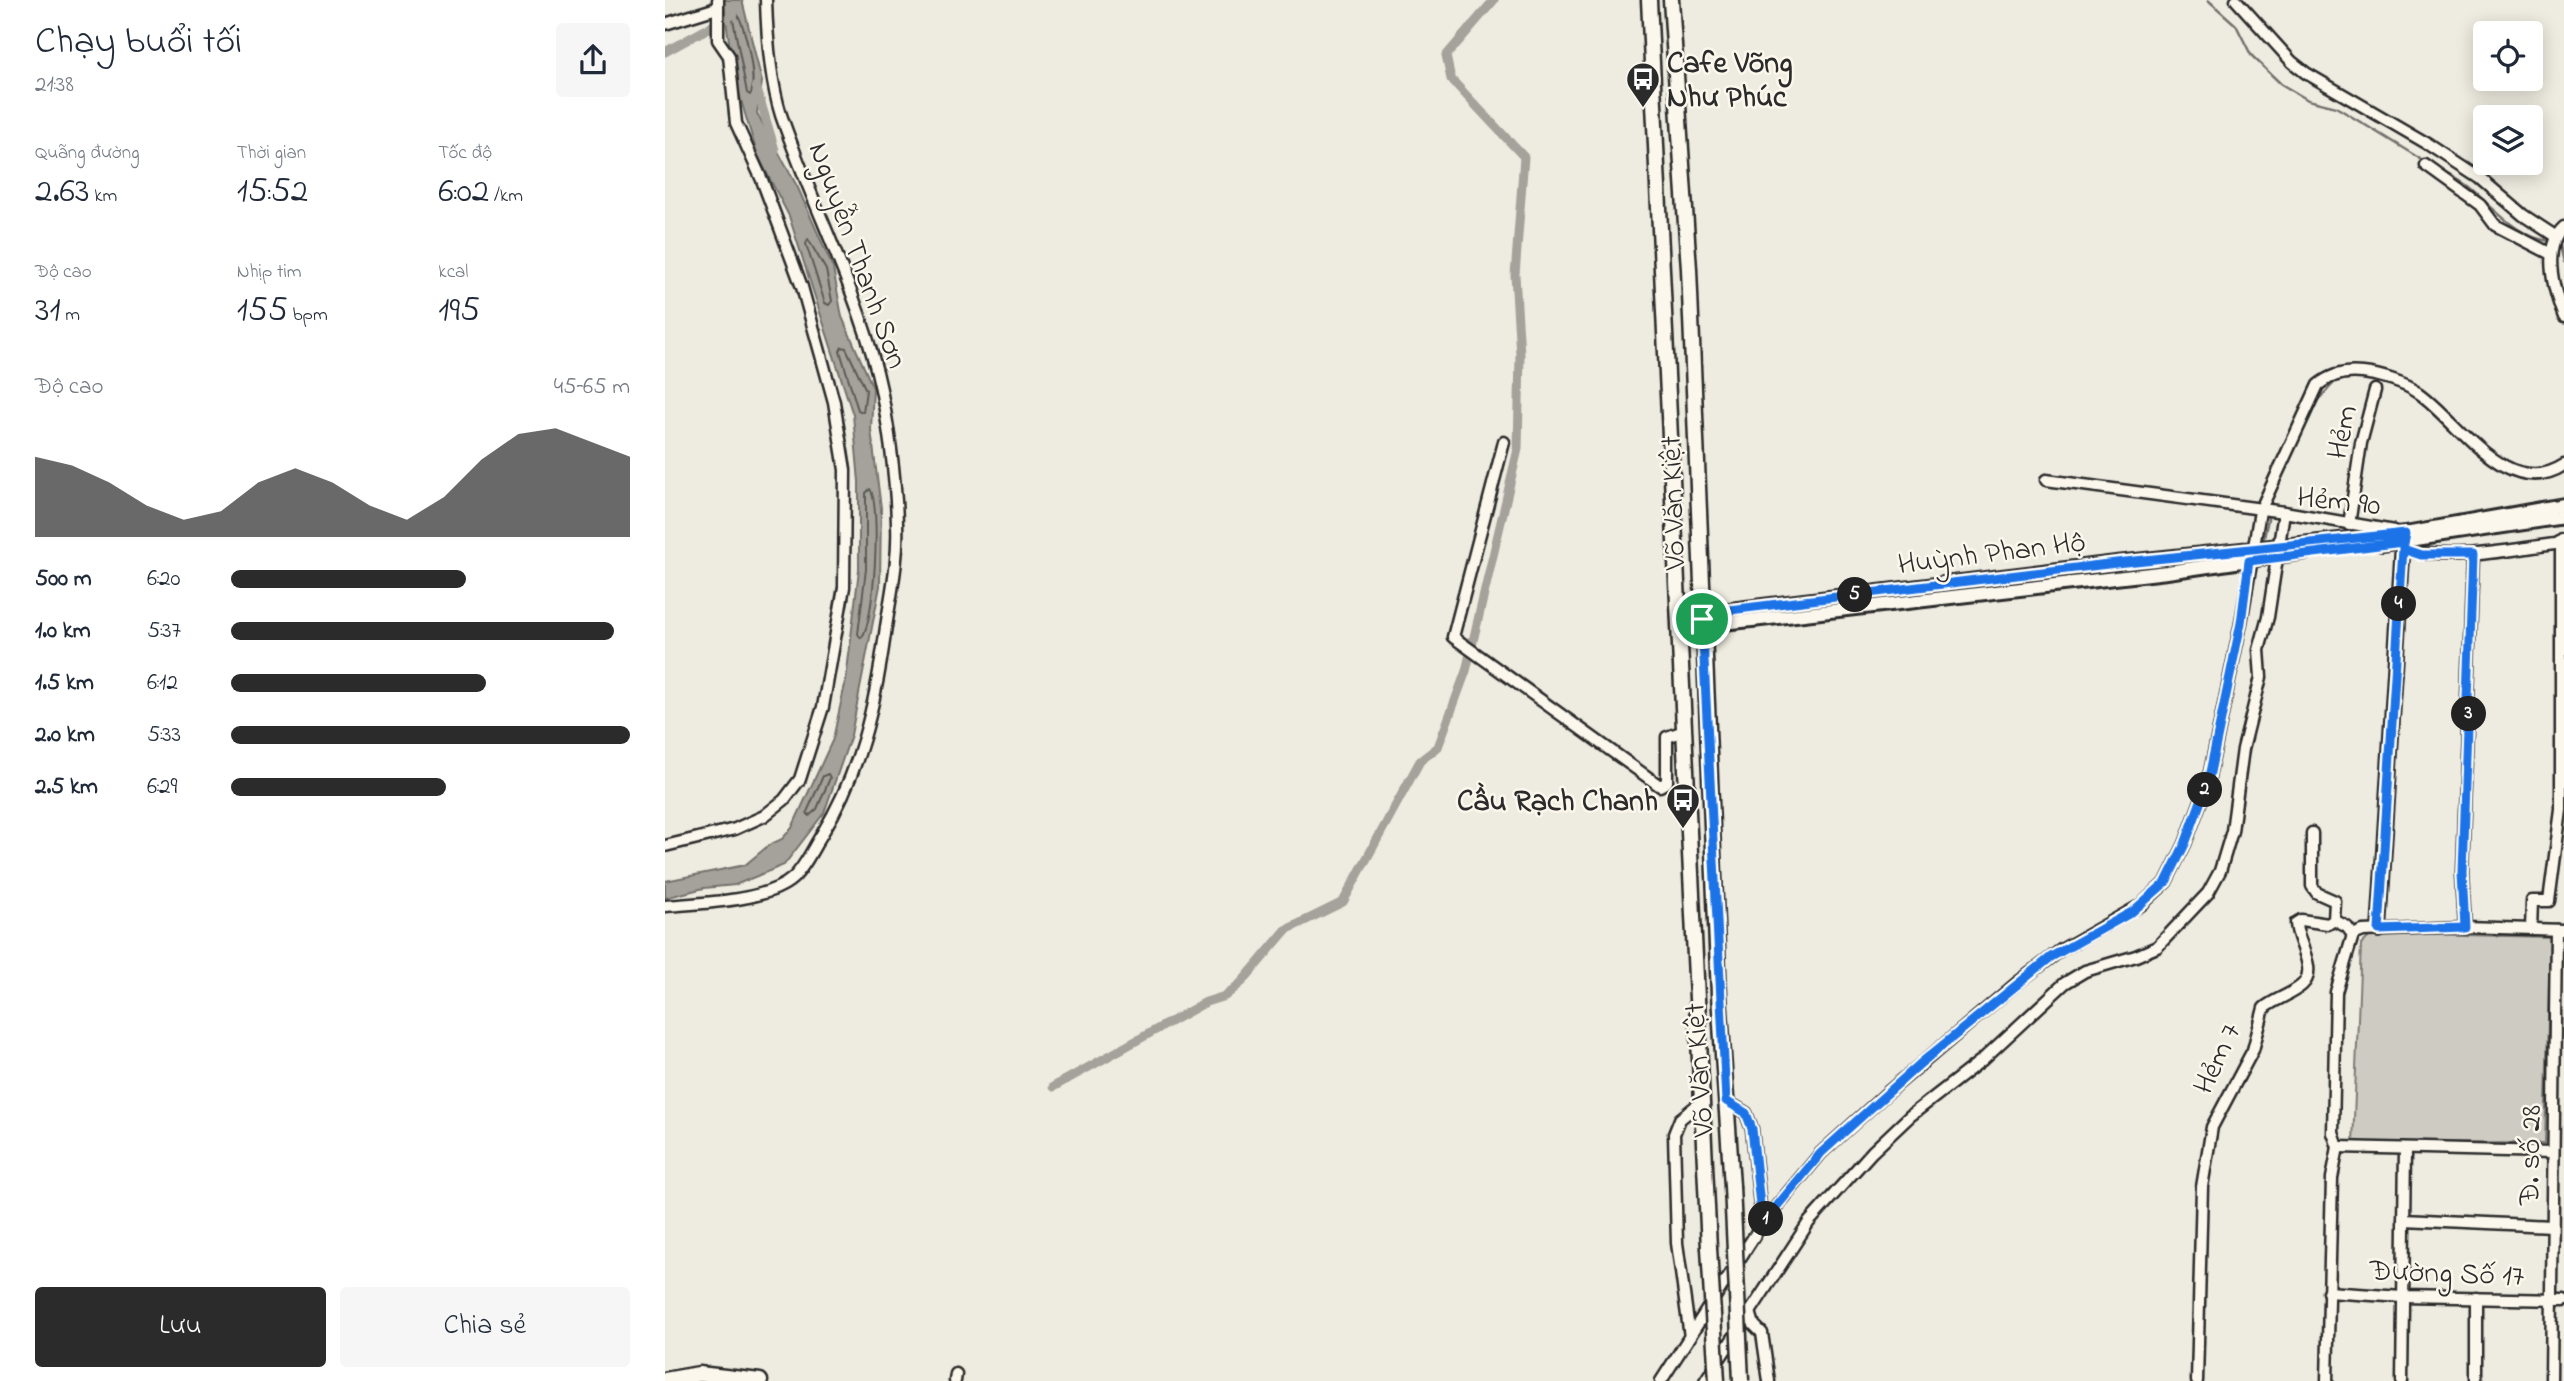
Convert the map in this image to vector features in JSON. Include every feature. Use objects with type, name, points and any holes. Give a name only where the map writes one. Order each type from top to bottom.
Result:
[{"type":"main road","name":"Võ Văn Kiệt","points":[[1649,0],[1701,1102],[1717,1381]]},
{"type":"main road","name":"Võ Văn Kiệt","points":[[1671,0],[1689,269],[1741,1381]]},
{"type":"main road","points":[[665,1380],[699,1374],[760,1381]]},
{"type":"street","name":"Nguyễn Thanh Sơn","points":[[665,906],[733,899],[767,891],[792,879],[805,861],[838,807],[860,755],[875,701],[895,576],[897,524],[883,400],[848,279],[781,114],[766,0]]},
{"type":"street","points":[[2236,0],[2292,62],[2480,178],[2523,215],[2554,237]]},
{"type":"street","points":[[665,24],[717,7],[721,45],[729,56],[736,123],[762,180],[802,287],[834,402],[845,470],[844,595],[837,618],[823,707],[800,779],[784,800],[764,816],[735,829],[665,846]]},
{"type":"street","points":[[2426,166],[2480,205],[2495,225],[2551,252]]},
{"type":"street","points":[[2564,227],[2554,237],[2551,252],[2564,317]]},
{"type":"street","points":[[1661,1381],[1762,1224],[1821,1153],[1921,1063],[2051,957],[2132,912],[2166,882],[2185,844],[2208,782],[2241,623],[2250,554],[2262,510],[2313,391],[2330,376],[2367,373],[2409,386],[2436,405],[2498,463],[2517,472],[2548,473],[2564,465]]},
{"type":"street","name":"Hẻm","points":[[2349,525],[2361,443],[2375,390]]},
{"type":"street","points":[[1504,442],[1453,637],[1660,786],[1667,782],[1667,737],[1684,731]]},
{"type":"street","points":[[2046,480],[2282,512]]},
{"type":"street","name":"Huỳnh Phan Hộ","points":[[2404,541],[2564,505]]},
{"type":"street","name":"Hẻm 90","points":[[1705,1381],[1827,1199],[1910,1116],[1982,1060],[2065,984],[2085,971],[2157,947],[2208,893],[2220,871],[2232,831],[2243,749],[2261,677],[2259,650],[2268,617],[2282,512],[2349,525],[2404,541],[2421,555],[2473,555],[2562,540]]},
{"type":"street","name":"Huỳnh Phan Hộ","points":[[1679,619],[1705,618],[1713,612],[2250,554],[2404,541],[2564,517]]},
{"type":"street","points":[[2531,929],[2532,901],[2549,901],[2561,810],[2562,540]]},
{"type":"street","points":[[2379,930],[2404,541]]},
{"type":"street","points":[[2465,927],[2462,871],[2473,555]]},
{"type":"street","points":[[2312,834],[2312,886],[2317,894],[2335,901],[2334,920],[2353,934]]},
{"type":"street","name":"Hẻm 7","points":[[2197,1381],[2202,1187],[2212,1127],[2253,1050],[2264,1008],[2302,985],[2307,978],[2307,965],[2296,923],[2301,920],[2328,924],[2334,920]]},
{"type":"street","points":[[2353,934],[2379,930],[2465,927],[2560,930]]},
{"type":"street","name":"Đ. số 28","points":[[2551,1381],[2553,1152],[2560,930]]},
{"type":"street","points":[[2327,1381],[2332,1178],[2338,1147],[2333,1133],[2336,992],[2353,934]]},
{"type":"street","points":[[1726,1101],[1746,1113],[1752,1129],[1762,1224]]},
{"type":"street","points":[[1690,1337],[1677,1243],[1674,1134],[1680,1119],[1701,1102]]},
{"type":"street","points":[[2338,1147],[2553,1152]]},
{"type":"street","points":[[2402,1381],[2405,1149]]},
{"type":"street","points":[[2404,1219],[2552,1226]]},
{"type":"street","name":"Đường Số 17","points":[[2328,1292],[2402,1297],[2564,1300]]},
{"type":"street","points":[[2476,1298],[2476,1381]]},
{"type":"street","points":[[1750,1312],[1754,1325],[1762,1333],[1769,1381]]},
{"type":"shaded area","points":[[2373,933],[2550,937],[2545,1143],[2353,1144],[2361,945]]},
{"type":"water","points":[[723,0],[742,0],[762,82],[757,113],[798,188],[833,268],[842,317],[873,388],[871,430],[881,508],[880,586],[851,735],[824,813],[784,865],[735,885],[704,888],[665,898],[665,881],[745,865],[769,845],[782,839],[792,828],[833,739],[846,680],[859,569],[859,482],[853,415],[789,216],[758,156],[734,76]]},
{"type":"waterway","points":[[1053,1087],[1206,1002],[1225,996],[1242,982],[1286,930],[1343,902],[1420,761],[1438,747],[1466,671],[1518,449],[1520,354],[1515,275],[1524,157],[1451,79],[1446,56],[1494,0]]},
{"type":"waterway","points":[[2208,0],[2236,25],[2251,55],[2281,84],[2308,100],[2336,107],[2427,163]]},
{"type":"waterway","points":[[665,52],[734,14]]},
{"type":"waterway","points":[[756,86],[775,150]]},
{"type":"waterway","points":[[2436,168],[2466,185],[2518,229],[2529,235],[2553,241]]},
{"type":"waterway","points":[[2564,239],[2559,242],[2564,262]]},
{"type":"waterway","points":[[2316,402],[2335,382],[2352,377]]},
{"type":"waterway","points":[[2392,385],[2412,393]]},
{"type":"waterway","points":[[2525,477],[2536,480],[2564,471]]},
{"type":"waterway","points":[[2270,507],[2273,493]]},
{"type":"waterway","points":[[2264,538],[2269,514]]},
{"type":"place","name":"Cafe Võng Như Phúc","points":[[1643,109]]},
{"type":"place","name":"Cầu Rạch Chanh","points":[[1683,830]]},
{"type":"route","points":[[1702,619],[1713,612],[1987,581],[2116,563],[2406,533],[2403,542],[2379,930],[2465,927],[2462,871],[2473,555],[2421,555],[2403,549],[2403,542],[2249,561],[2241,623],[2212,752],[2208,782],[2185,844],[2166,882],[2132,912],[2051,957],[1921,1063],[1821,1153],[1762,1224],[1757,1163],[1750,1122],[1746,1113],[1726,1101],[1702,619]]}]
